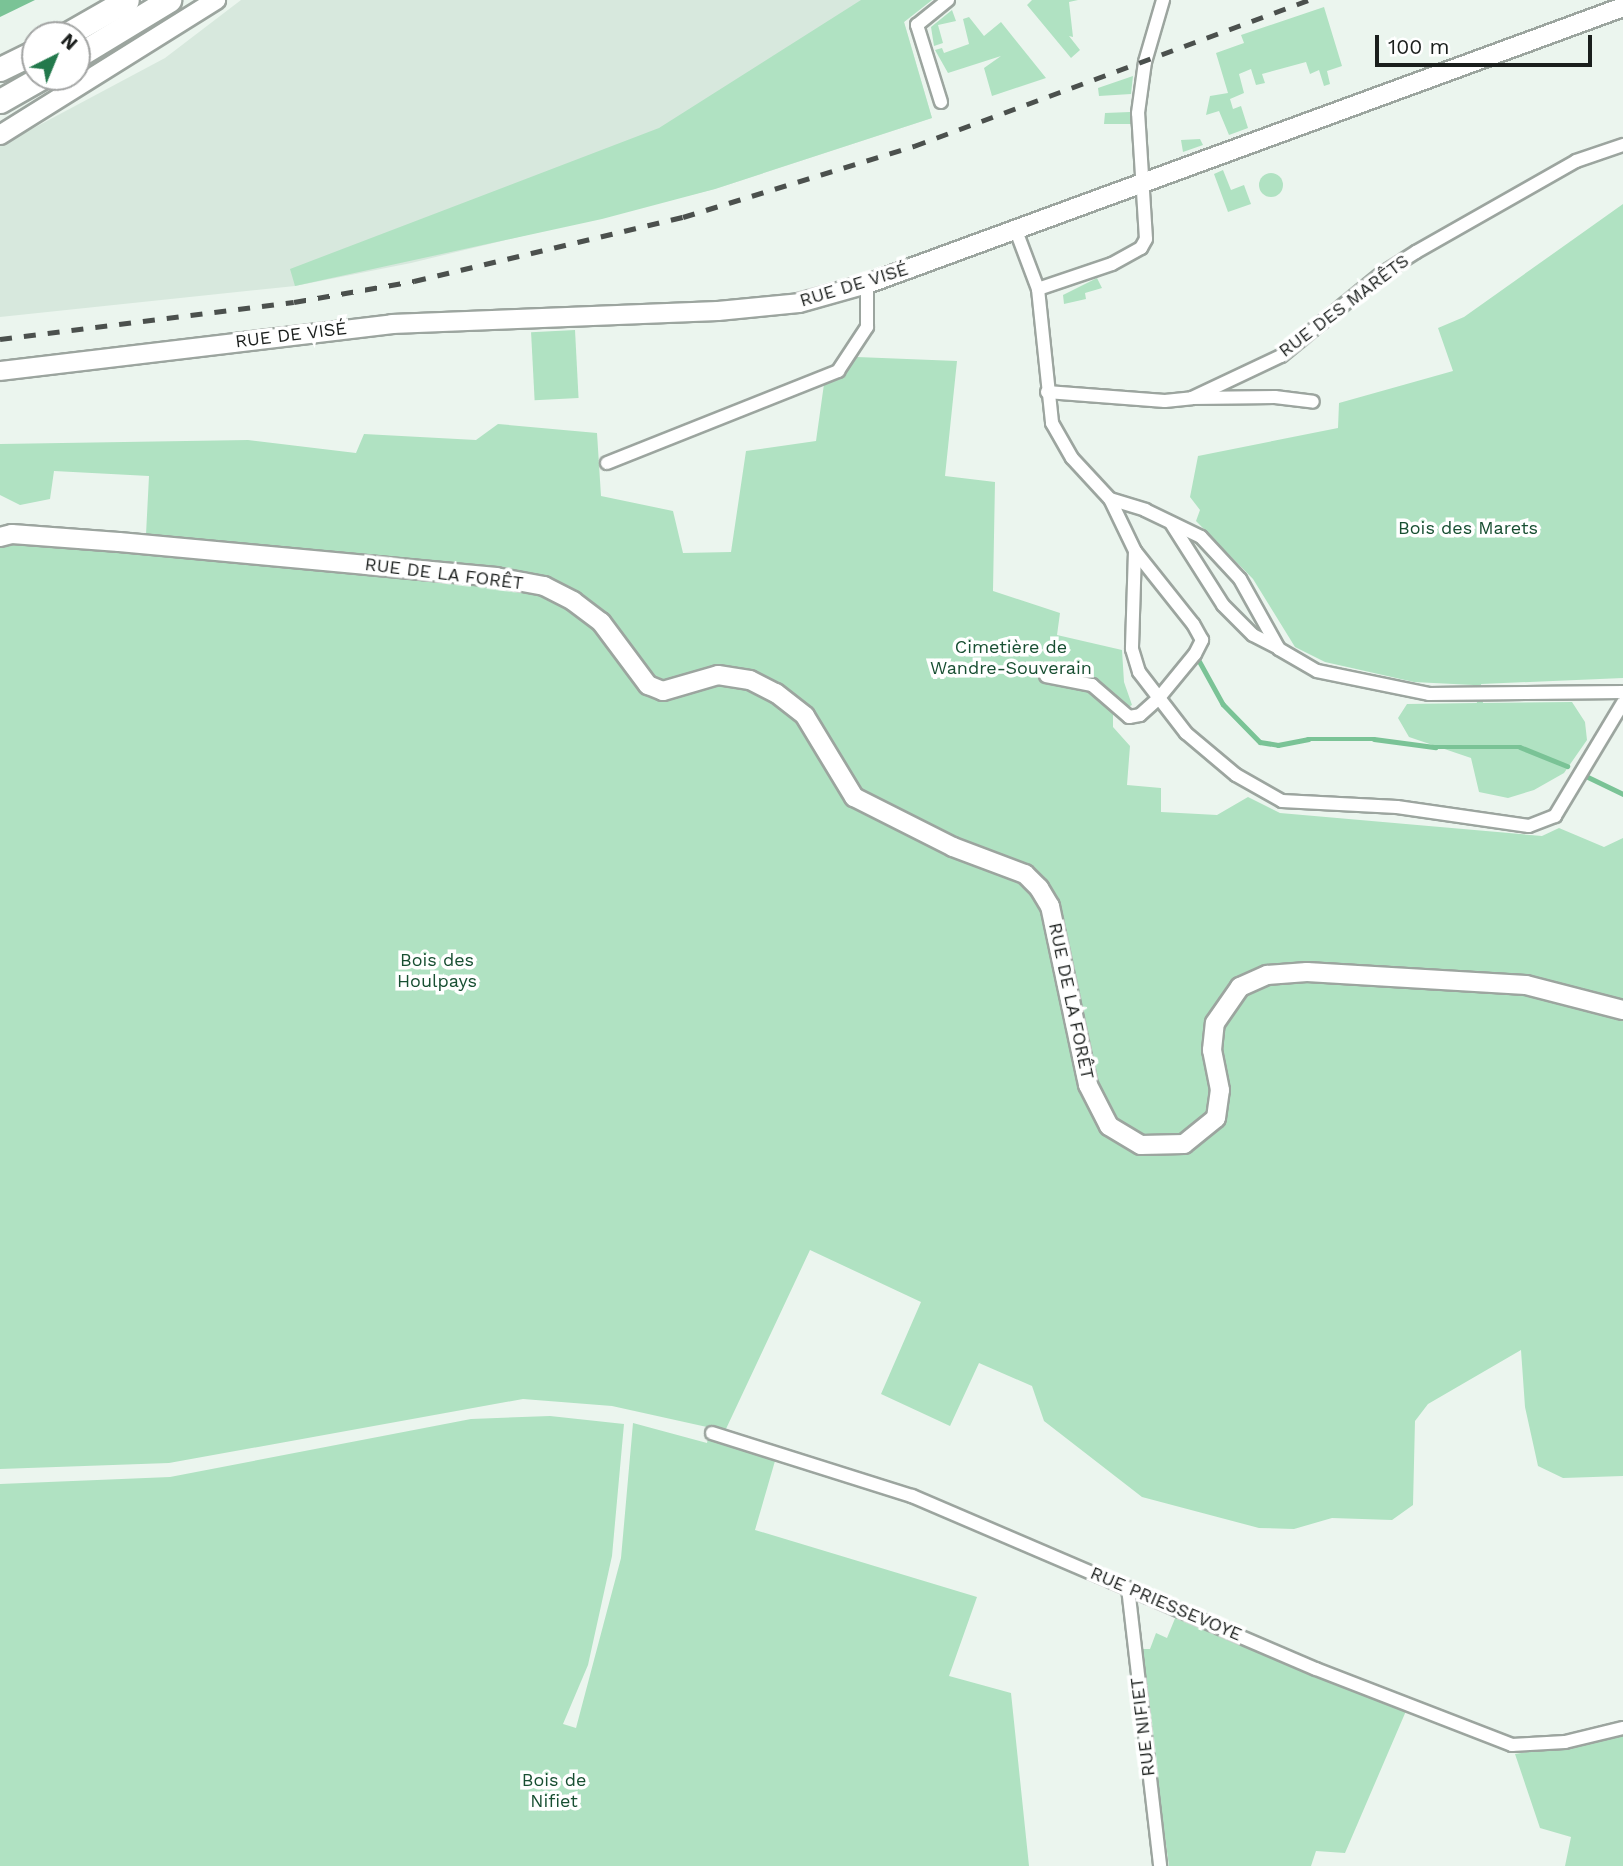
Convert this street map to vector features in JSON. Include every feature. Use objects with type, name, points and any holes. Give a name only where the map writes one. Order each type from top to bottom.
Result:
[{"type":"highway","points":[[90,21],[127,0]]},
{"type":"highway","points":[[91,47],[169,0]]},
{"type":"highway","points":[[0,69],[21,59]]},
{"type":"highway","points":[[0,101],[21,89]]},
{"type":"main road","points":[[0,135],[216,0]]},
{"type":"main road","name":"RUE DE VISÉ","points":[[0,371],[392,324],[718,311],[799,303],[867,284],[1145,179],[1623,7]]},
{"type":"main road","name":"RUE DE LA FORÊT","points":[[0,537],[12,534],[119,542],[544,586],[573,601],[601,622],[648,685],[663,691],[718,675],[750,680],[776,693],[805,716],[853,796],[953,847],[1025,874],[1039,888],[1050,906],[1088,1085],[1109,1126],[1141,1145],[1184,1144],[1216,1118],[1220,1090],[1212,1050],[1215,1023],[1241,986],[1267,975],[1307,972],[1526,985],[1623,1010]]},
{"type":"street","points":[[941,102],[917,25],[948,0]]},
{"type":"street","points":[[1038,289],[1112,264],[1141,248],[1147,227],[1138,113],[1144,62],[1163,0]]},
{"type":"street","name":"RUE DES MARÊTS","points":[[1047,392],[1165,401],[1192,398],[1281,356],[1380,275],[1427,246],[1576,161],[1623,145]]},
{"type":"street","points":[[1015,228],[1038,289],[1047,392],[1059,438],[1110,499],[1135,551],[1202,640],[1158,699],[1140,715],[1129,717],[1092,685],[1046,676]]},
{"type":"street","points":[[607,463],[838,371],[866,327],[867,284]]},
{"type":"street","points":[[1192,398],[1275,397],[1313,402]]},
{"type":"street","points":[[1110,499],[1201,537],[1220,553],[1240,579],[1279,649]]},
{"type":"street","points":[[1171,523],[1223,605],[1253,635],[1317,671],[1429,694],[1623,692]]},
{"type":"street","points":[[1135,551],[1132,649],[1139,672],[1186,733],[1257,790],[1282,801],[1397,807],[1529,826],[1555,816],[1623,703]]},
{"type":"street","name":"RUE PRIESSEVOYE","points":[[712,1433],[912,1496],[1341,1679],[1512,1745],[1565,1742],[1623,1728]]},
{"type":"street","name":"RUE NIFIET","points":[[1128,1588],[1160,1866]]},
{"type":"shaded area","points":[[0,0],[35,0],[0,17]]},
{"type":"shaded area","points":[[241,0],[932,0],[904,22],[932,118],[715,189],[411,263],[295,286],[0,317],[0,146],[165,58]]},
{"type":"green space","points":[[861,0],[932,0],[904,22],[932,118],[715,189],[602,219],[295,286],[290,269],[659,128]]},
{"type":"green space","points":[[1032,0],[1078,0],[1069,2],[1073,37],[1069,36],[1080,50],[1071,58],[1027,5]]},
{"type":"green space","points":[[1324,7],[1342,66],[1327,71],[1330,84],[1324,86],[1319,70],[1310,74],[1306,62],[1262,74],[1265,83],[1256,85],[1251,69],[1239,74],[1244,93],[1230,99],[1233,109],[1241,106],[1248,128],[1229,135],[1219,111],[1206,115],[1210,96],[1228,93],[1216,53],[1244,43],[1241,35]]},
{"type":"green space","points":[[952,10],[956,21],[938,25],[943,43],[934,46],[931,27]]},
{"type":"green space","points":[[969,17],[984,36],[1001,22],[1046,78],[992,96],[984,68],[1001,56],[948,73],[935,50],[942,48],[944,53],[969,44],[963,19]]},
{"type":"green space","points":[[1133,76],[1131,94],[1099,96],[1098,88]]},
{"type":"green space","points":[[1130,112],[1131,124],[1104,124],[1105,113]]},
{"type":"green space","points":[[1200,139],[1203,145],[1183,152],[1181,140]]},
{"type":"green space","points":[[1223,170],[1231,190],[1244,185],[1251,204],[1228,212],[1214,174]]},
{"type":"green space","points":[[1271,173],[1280,176],[1283,185],[1280,194],[1271,197],[1262,194],[1259,185],[1262,176]]},
{"type":"green space","name":"Bois des Marets","points":[[1623,204],[1623,678],[1481,684],[1483,703],[1572,702],[1585,722],[1587,740],[1564,773],[1534,790],[1508,798],[1479,792],[1471,758],[1409,737],[1398,718],[1407,704],[1477,703],[1473,685],[1414,682],[1325,662],[1295,647],[1253,579],[1196,521],[1200,510],[1190,497],[1198,456],[1338,428],[1339,403],[1453,371],[1438,328],[1464,317]]},
{"type":"green space","points":[[1097,278],[1102,288],[1085,293],[1086,299],[1064,304],[1063,295]]},
{"type":"green space","points":[[575,330],[579,398],[535,400],[531,332]]},
{"type":"green space","name":"Bois des Houlpays","points":[[857,357],[957,361],[945,476],[995,482],[993,591],[1060,613],[1057,635],[1122,650],[1124,682],[1132,705],[1113,715],[1113,727],[1130,746],[1127,785],[1161,788],[1161,812],[1217,815],[1248,797],[1280,813],[1542,836],[1559,828],[1604,847],[1623,838],[1623,1476],[1563,1478],[1538,1466],[1525,1407],[1521,1350],[1428,1404],[1415,1421],[1413,1505],[1392,1520],[1332,1518],[1294,1529],[1259,1528],[1142,1497],[1044,1421],[1032,1386],[979,1363],[950,1426],[881,1394],[921,1302],[810,1250],[725,1431],[612,1406],[523,1399],[169,1463],[0,1469],[0,546],[15,542],[145,554],[149,476],[54,471],[50,499],[20,505],[0,495],[0,444],[248,440],[356,453],[364,434],[476,440],[498,424],[597,433],[601,496],[673,511],[683,553],[731,552],[746,451],[816,441],[824,384],[841,376]]},
{"type":"green space","name":"Bois de Nifiet","points":[[550,1416],[624,1424],[612,1556],[588,1665],[563,1724],[576,1728],[621,1558],[633,1423],[707,1443],[708,1438],[775,1461],[755,1530],[977,1597],[949,1676],[1011,1693],[1029,1866],[0,1866],[0,1484],[170,1477],[471,1419]]},
{"type":"green space","points":[[1176,1616],[1406,1711],[1345,1853],[1316,1851],[1311,1866],[1169,1866],[1139,1649],[1150,1649],[1156,1633],[1167,1638]]},
{"type":"green space","points":[[1623,1736],[1623,1866],[1565,1866],[1571,1837],[1540,1828],[1515,1754]]},
{"type":"waterway","points":[[1196,655],[1223,704],[1260,742],[1278,745],[1308,739],[1374,739],[1435,747],[1520,747],[1567,766]]},
{"type":"waterway","points":[[1586,776],[1623,794]]},
{"type":"railway","points":[[0,339],[294,302],[414,281],[683,217],[914,146],[1308,0]]},
{"type":"park label","name":"Cimetière de Wandre-Souverain","points":[[1011,658]]}]
